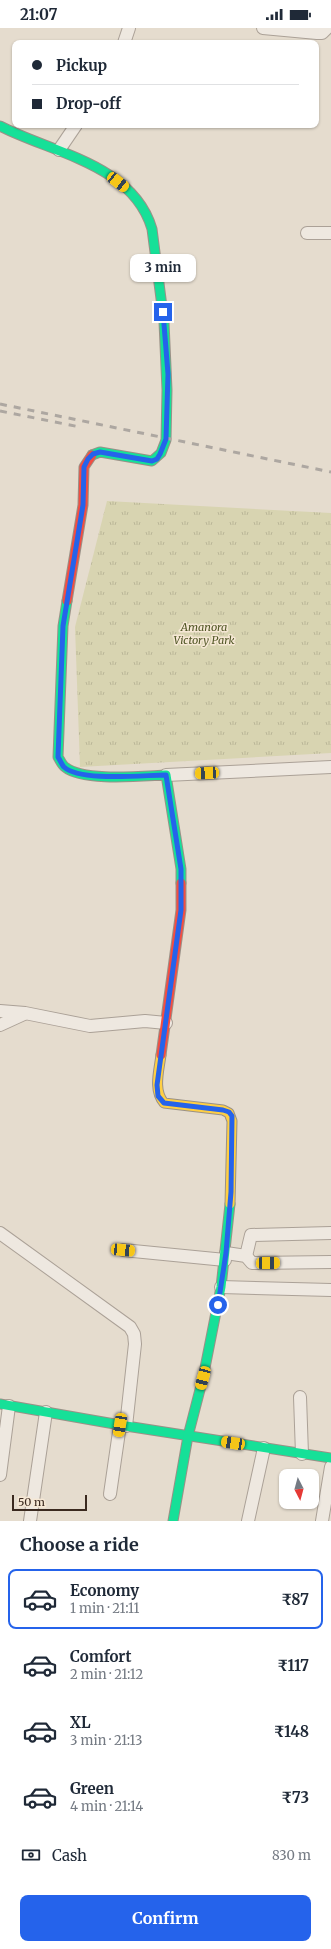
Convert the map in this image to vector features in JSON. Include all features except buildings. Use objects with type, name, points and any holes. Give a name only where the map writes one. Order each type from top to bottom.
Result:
[{"type":"street","points":[[125,40],[129,28]]},
{"type":"street","points":[[263,28],[322,33],[327,28]]},
{"type":"street","points":[[0,126],[14,134],[59,150],[106,173],[129,190],[141,205],[148,218],[152,232],[165,329],[168,374],[166,439],[157,459],[152,461],[100,452],[93,454],[88,459],[84,467],[83,505],[63,626],[58,757],[64,767],[77,774],[91,776],[166,775],[331,767]]},
{"type":"street","points":[[59,150],[74,128]]},
{"type":"street","points":[[307,233],[331,233]]},
{"type":"street","points":[[166,775],[181,869],[181,910],[157,1085],[160,1100],[164,1103],[223,1110],[229,1112],[232,1116],[231,1192],[226,1257],[203,1378],[188,1436],[173,1521]]},
{"type":"street","points":[[0,1011],[25,1013],[90,1026],[145,1021],[166,1023]]},
{"type":"street","points":[[0,1025],[25,1013]]},
{"type":"street","points":[[0,1233],[130,1327],[134,1334],[135,1344],[123,1425],[110,1494]]},
{"type":"street","points":[[246,1256],[251,1235],[331,1233]]},
{"type":"street","points":[[123,1250],[226,1257],[246,1256]]},
{"type":"street","points":[[246,1256],[252,1263],[331,1262]]},
{"type":"street","points":[[221,1287],[331,1290]]},
{"type":"street","points":[[300,1397],[302,1454]]},
{"type":"street","points":[[0,1475],[5,1405],[188,1436],[331,1458]]},
{"type":"street","points":[[30,1521],[46,1412]]},
{"type":"street","points":[[248,1521],[264,1448]]},
{"type":"street","points":[[322,1521],[331,1467]]},
{"type":"green space","name":"Amanora Victory Park","points":[[107,501],[331,513],[331,753],[80,767],[75,627]]},
{"type":"railway","points":[[0,404],[331,472]]},
{"type":"railway","points":[[0,411],[80,427]]},
{"type":"traffic: fast","points":[[0,126],[21,136],[66,153],[109,175],[128,189],[142,207],[152,229],[164,322],[167,390],[166,440],[161,453],[152,461],[100,452],[92,455]]},
{"type":"traffic: fast","points":[[67,601],[63,626],[58,757],[65,767],[74,772],[85,775],[113,777],[166,775],[181,869],[181,883]]},
{"type":"traffic: fast","points":[[173,1521],[188,1436],[203,1378],[221,1287],[230,1204]]},
{"type":"traffic: fast","points":[[0,1404],[126,1426],[331,1458]]},
{"type":"traffic: slow","points":[[161,1055],[158,1086],[164,1103],[223,1110],[229,1113],[232,1121],[230,1204]]},
{"type":"traffic: jam","points":[[67,601],[83,505],[84,467],[92,455]]},
{"type":"traffic: jam","points":[[161,1055],[181,910],[181,883]]},
{"type":"route","points":[[163,312],[168,374],[166,439],[160,454],[157,459],[152,461],[100,452],[93,454],[88,459],[84,467],[83,505],[63,626],[58,757],[64,767],[77,774],[91,776],[166,775],[181,869],[181,910],[157,1085],[158,1096],[164,1103],[223,1110],[229,1112],[232,1116],[231,1192],[226,1253],[218,1305]]}]
